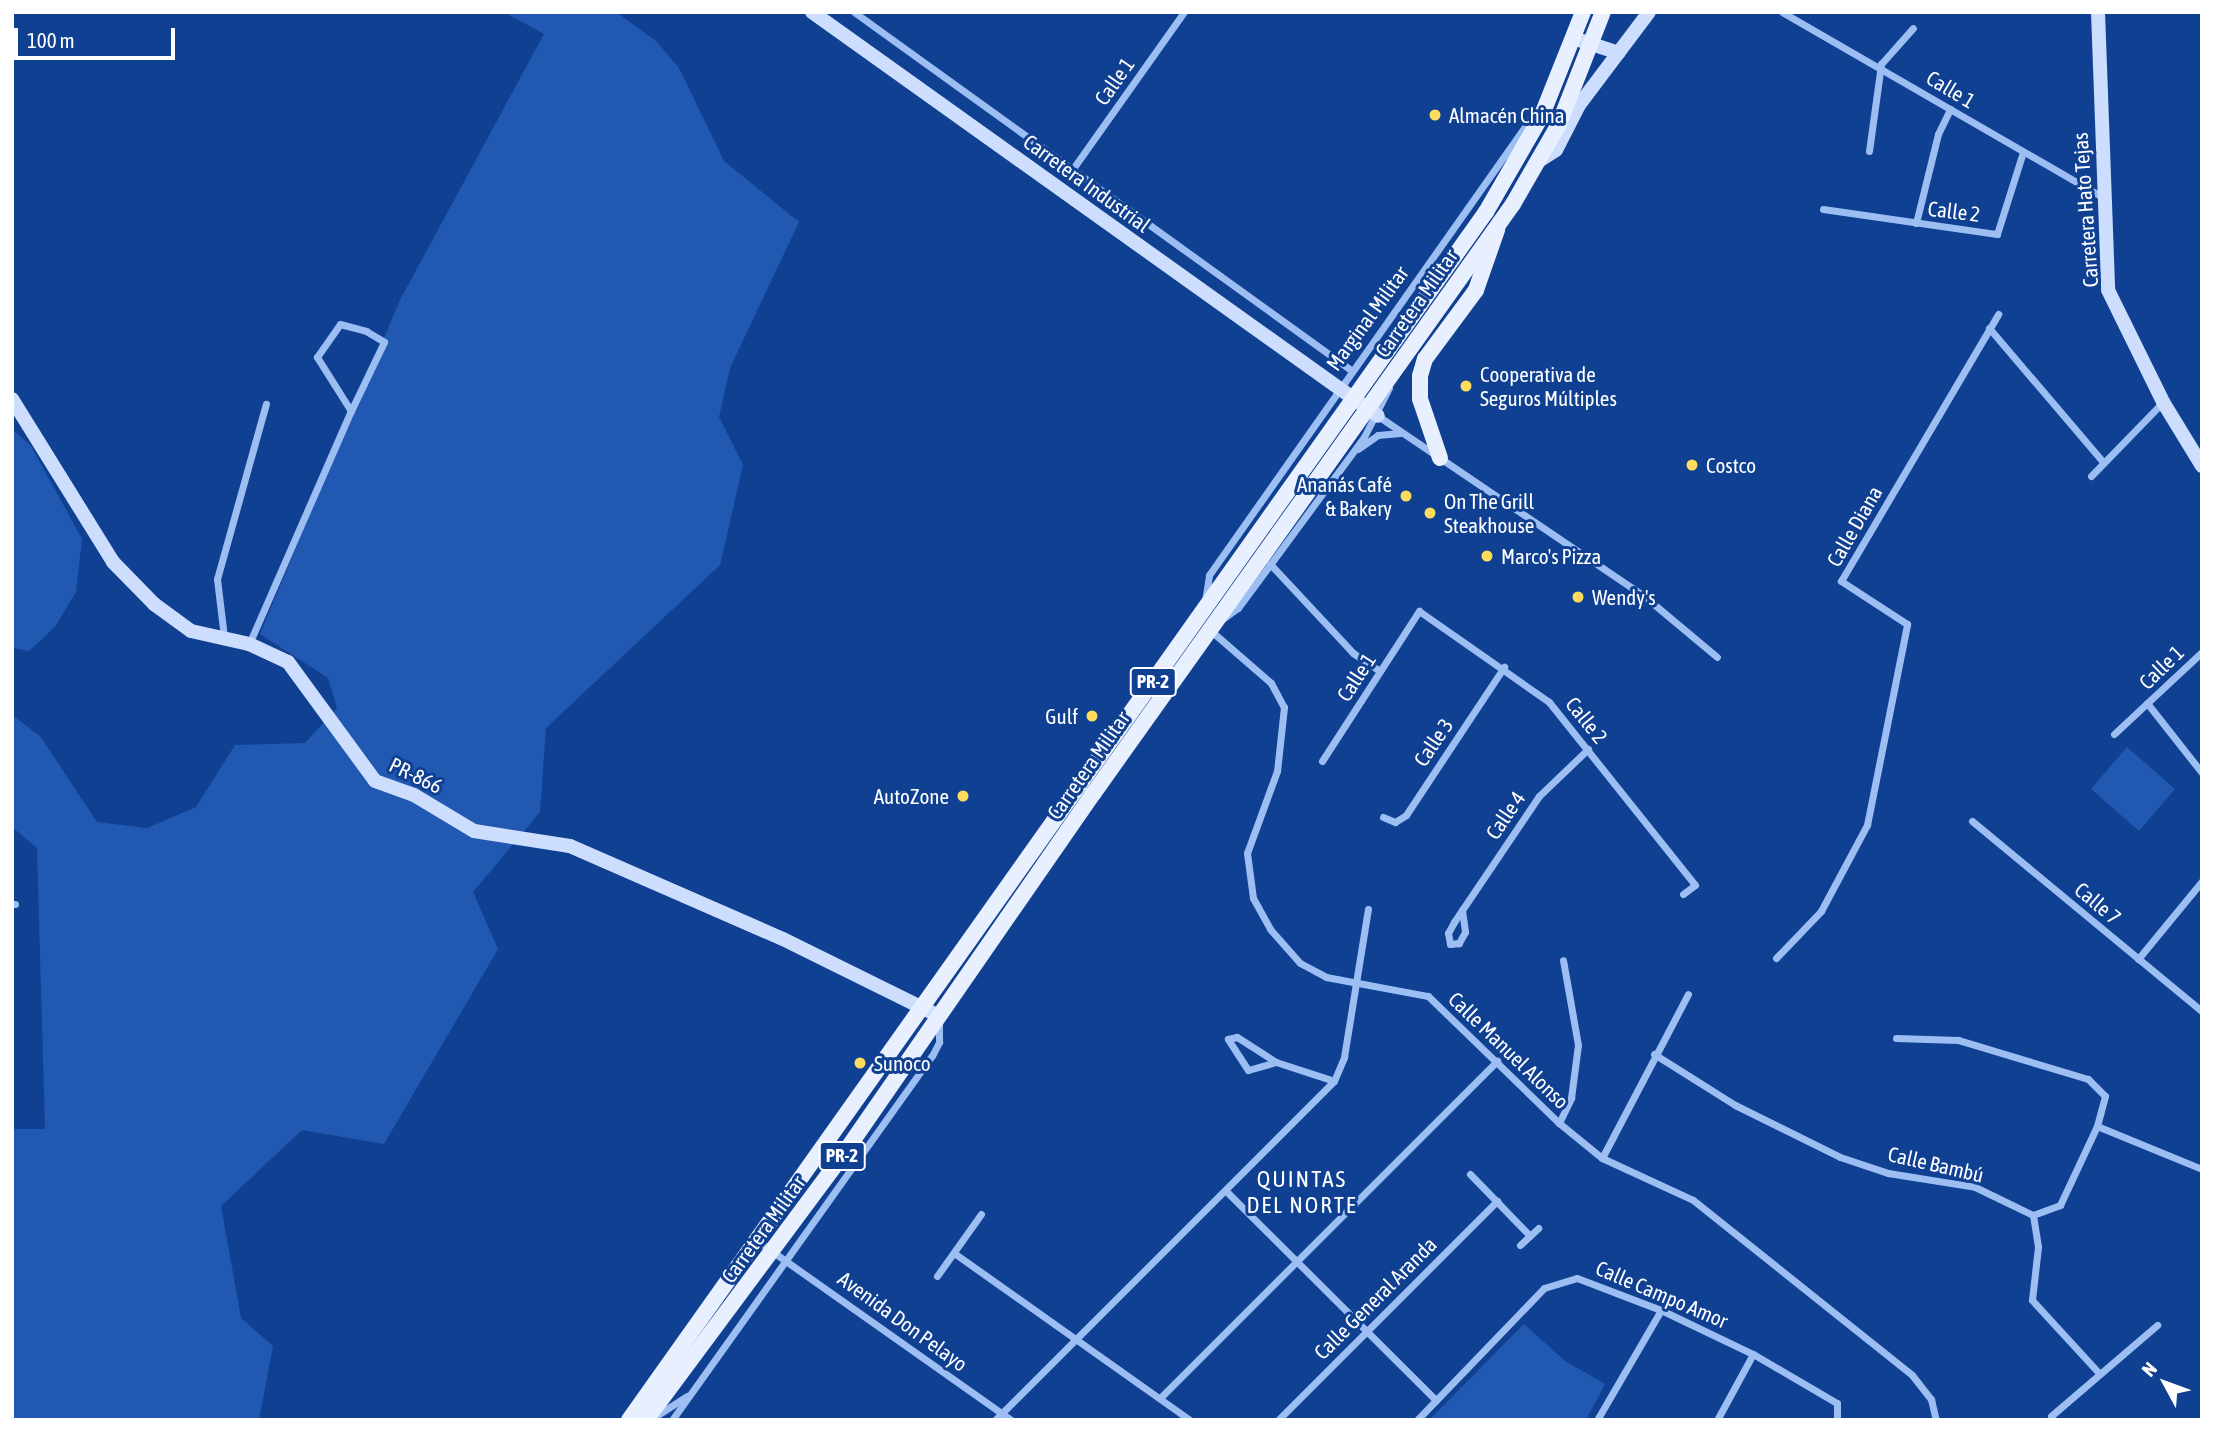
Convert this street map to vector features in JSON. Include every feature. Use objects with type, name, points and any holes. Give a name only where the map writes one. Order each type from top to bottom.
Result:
[{"type":"main road","name":"Carretera Militar","points":[[629,1420],[1203,612],[1366,408],[1486,212],[1556,82],[1583,12]]},
{"type":"main road","name":"Carretera Militar","points":[[648,1420],[773,1251],[1499,223],[1539,161],[1593,44],[1602,12]]},
{"type":"main road","points":[[1440,458],[1420,399],[1420,376],[1425,359],[1476,290],[1499,223]]},
{"type":"street","name":"Carretera Industrial","points":[[812,12],[1366,408]]},
{"type":"street","points":[[854,12],[1351,370]]},
{"type":"street","name":"Calle 1","points":[[1072,170],[1184,12]]},
{"type":"street","points":[[1539,161],[1556,150],[1579,105],[1649,12]]},
{"type":"street","name":"Calle 1","points":[[1782,12],[2102,197]]},
{"type":"street","name":"Carretera Hato Tejas","points":[[2098,12],[2102,197],[2108,290],[2164,402],[2202,466]]},
{"type":"street","points":[[1869,151],[1881,67],[1913,29]]},
{"type":"street","points":[[1573,38],[1619,53]]},
{"type":"street","name":"Marginal Militar","points":[[1203,612],[1209,575],[1338,388],[1556,82]]},
{"type":"street","points":[[1916,223],[1938,134],[1950,109]]},
{"type":"street","name":"Calle 2","points":[[1823,209],[1997,234],[2023,152]]},
{"type":"street","points":[[1998,314],[1989,328],[2104,463]]},
{"type":"street","points":[[249,644],[384,342],[366,331],[340,324],[317,357],[351,411]]},
{"type":"street","name":"Calle Diana","points":[[1776,958],[1821,911],[1867,825],[1906,624],[1896,612],[1841,581],[1989,328]]},
{"type":"street","name":"PR-866","points":[[12,399],[113,562],[154,604],[191,631],[249,644],[288,662],[375,780],[414,795],[474,831],[570,846],[783,939],[939,1016]]},
{"type":"street","points":[[2091,476],[2164,402]]},
{"type":"street","points":[[224,637],[218,579],[266,404]]},
{"type":"street","points":[[1352,454],[1366,408],[1644,596],[1717,657]]},
{"type":"street","points":[[1210,629],[1238,608],[1352,454],[1378,435],[1404,434]]},
{"type":"street","points":[[1270,564],[1353,653],[1380,671]]},
{"type":"street","name":"Calle 1","points":[[1322,761],[1419,611]]},
{"type":"street","name":"Calle 2","points":[[1419,611],[1504,667],[1549,702],[1695,885],[1683,894]]},
{"type":"street","name":"Calle Manuel Alonso","points":[[1210,629],[1271,683],[1284,707],[1277,771],[1247,853],[1254,898],[1270,929],[1300,963],[1326,977],[1428,996],[1559,1123],[1602,1158],[1693,1200],[1912,1375],[1931,1399],[1936,1420]]},
{"type":"street","name":"Calle 1","points":[[2202,652],[2147,703],[2202,773]]},
{"type":"street","name":"Calle 3","points":[[1383,817],[1395,822],[1406,815],[1504,667]]},
{"type":"street","points":[[2114,734],[2147,703]]},
{"type":"street","name":"Calle 4","points":[[1462,910],[1539,796],[1588,749]]},
{"type":"street","name":"Calle 7","points":[[1972,821],[2202,1011]]},
{"type":"street","points":[[2138,959],[2202,881]]},
{"type":"street","points":[[995,1420],[1000,1412],[1227,1192],[1334,1081],[1344,1057],[1368,909]]},
{"type":"street","points":[[1559,1123],[1571,1098],[1578,1045],[1563,960]]},
{"type":"street","points":[[1602,1158],[1654,1054],[1688,994]]},
{"type":"street","points":[[672,1420],[789,1261],[932,1056],[941,1031],[939,1016]]},
{"type":"street","points":[[1276,1062],[1248,1070],[1228,1039],[1237,1037],[1276,1062],[1334,1081]]},
{"type":"street","points":[[1896,1038],[1958,1040],[2088,1079],[2105,1096],[2097,1126],[2060,1205],[2033,1215],[2038,1247],[2032,1300],[2099,1373]]},
{"type":"street","name":"Calle Bambú","points":[[1654,1054],[1734,1105],[1840,1157],[1888,1173],[1975,1187],[2033,1215]]},
{"type":"street","points":[[1160,1398],[1497,1061]]},
{"type":"street","points":[[2097,1126],[2202,1169]]},
{"type":"street","points":[[1470,1174],[1530,1236]]},
{"type":"street","points":[[1227,1192],[1436,1400]]},
{"type":"street","name":"Calle General Aranda","points":[[1278,1420],[1497,1201]]},
{"type":"street","points":[[937,1276],[981,1214]]},
{"type":"street","points":[[1520,1245],[1538,1228]]},
{"type":"street","name":"Avenida Don Pelayo","points":[[755,1240],[789,1261],[1011,1420]]},
{"type":"street","points":[[954,1253],[1190,1420]]},
{"type":"street","name":"Calle Campo Amor","points":[[1417,1420],[1544,1288],[1559,1280],[1594,1281],[1753,1354],[1837,1403],[1838,1418]]},
{"type":"street","points":[[1597,1420],[1661,1310]]},
{"type":"street","points":[[2051,1416],[2157,1325]]},
{"type":"street","points":[[1717,1420],[1753,1354]]},
{"type":"street","points":[[648,1420],[692,1393]]},
{"type":"shaded area","points":[[504,12],[616,12],[656,41],[679,68],[724,161],[799,222],[730,368],[719,417],[743,465],[720,565],[546,728],[540,812],[473,892],[498,949],[384,1144],[302,1130],[221,1206],[241,1318],[273,1346],[259,1420],[12,1420],[12,1129],[45,1129],[37,848],[12,827],[12,715],[40,736],[97,822],[147,828],[196,807],[235,745],[305,743],[337,708],[328,678],[260,634],[400,300],[544,34]]},
{"type":"shaded area","points":[[12,429],[31,446],[82,539],[76,592],[55,627],[29,651],[12,648]]},
{"type":"shaded area","points":[[2127,747],[2175,789],[2139,831],[2091,789]]},
{"type":"shaded area","points":[[1524,1324],[1565,1361],[1605,1384],[1586,1420],[1429,1420]]},
{"type":"place","name":"Almacén China","points":[[1435,115]]},
{"type":"place","name":"Cooperativa de Seguros Múltiples","points":[[1466,386]]},
{"type":"place","name":"Costco","points":[[1692,465]]},
{"type":"place","name":"Ananás Café & Bakery","points":[[1406,496]]},
{"type":"place","name":"On The Grill Steakhouse","points":[[1430,513]]},
{"type":"place","name":"Marco's Pizza","points":[[1487,556]]},
{"type":"place","name":"Wendy's","points":[[1578,597]]},
{"type":"place","name":"Gulf","points":[[1092,716]]},
{"type":"place","name":"AutoZone","points":[[963,796]]},
{"type":"place","name":"Sunoco","points":[[860,1063]]},
{"type":"district","name":"QUINTAS DEL NORTE","points":[[1302,1192]]}]
